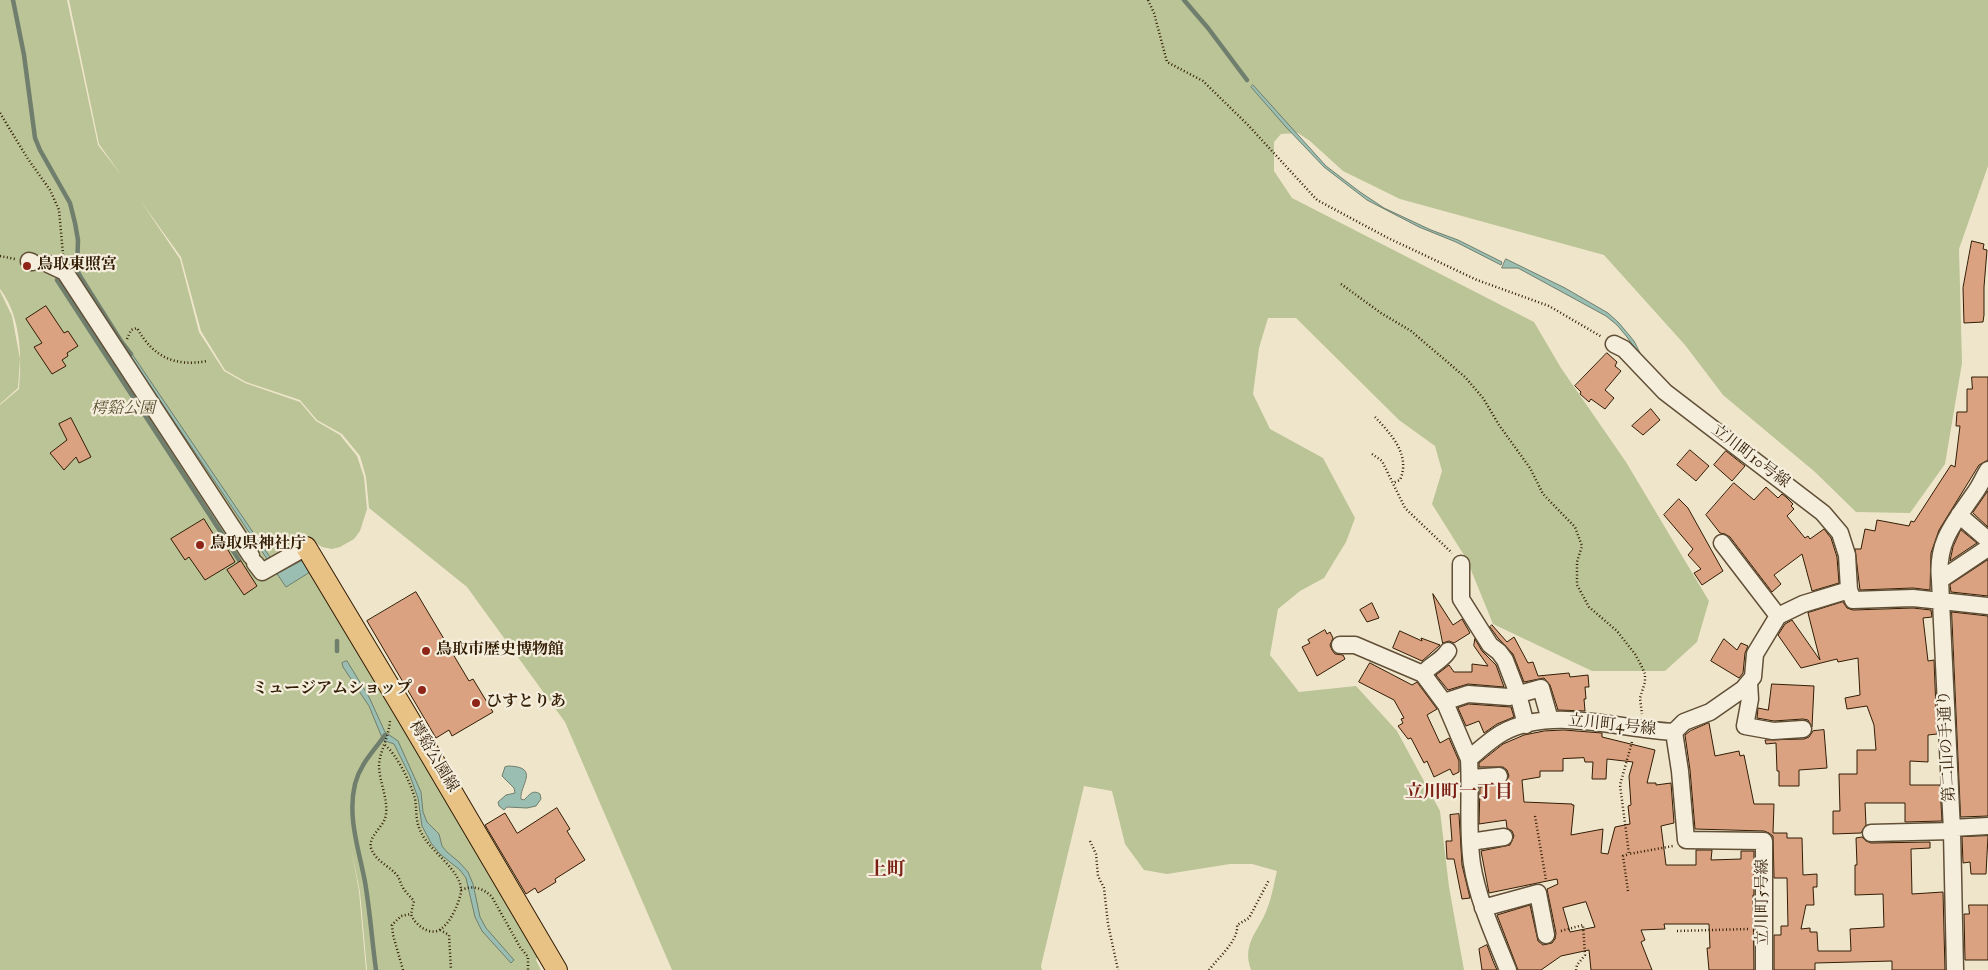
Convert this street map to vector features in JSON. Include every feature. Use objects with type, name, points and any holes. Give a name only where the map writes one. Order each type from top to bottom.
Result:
[{"type":"main road","name":"樗谿公園線","points":[[306,547],[414,725],[557,970]]},
{"type":"street","points":[[36,263],[65,272],[117,354],[263,562],[306,547]]},
{"type":"street","name":"立川町10号線","points":[[1614,344],[1624,349],[1664,392],[1823,513],[1840,533],[1847,555],[1849,590]]},
{"type":"street","name":"第二山の手通り","points":[[1955,970],[1952,829],[1939,570],[1941,552],[1949,530],[1977,490],[1988,470]]},
{"type":"street","points":[[1959,514],[1988,540]]},
{"type":"street","points":[[1722,543],[1778,616]]},
{"type":"street","points":[[1940,580],[1988,548]]},
{"type":"street","points":[[1461,564],[1461,599],[1490,645],[1502,656],[1518,694],[1526,725]]},
{"type":"street","points":[[1803,729],[1773,731],[1746,726],[1750,699],[1749,682],[1752,678],[1755,654],[1778,616],[1803,604],[1849,590],[1853,600],[1913,598],[1988,606]]},
{"type":"street","points":[[1340,645],[1355,645],[1423,674],[1444,702],[1469,759],[1472,864],[1483,908],[1508,970]]},
{"type":"street","points":[[1423,674],[1430,666],[1444,657],[1448,651]]},
{"type":"street","name":"立川町4号線","points":[[1469,759],[1502,733],[1550,720],[1641,724],[1650,731],[1674,732],[1684,722],[1722,706],[1749,682]]},
{"type":"street","points":[[1444,702],[1468,694],[1500,698],[1541,688],[1550,720]]},
{"type":"street","points":[[1674,732],[1680,771],[1686,840]]},
{"type":"street","points":[[1470,778],[1499,776]]},
{"type":"street","points":[[1871,833],[1988,826]]},
{"type":"street","points":[[1470,842],[1504,837]]},
{"type":"street","name":"立川町5号線","points":[[1686,840],[1764,841],[1764,970]]},
{"type":"street","points":[[1483,908],[1538,892],[1546,935]]},
{"type":"path","points":[[1148,0],[1154,13],[1168,62],[1203,81],[1248,125],[1317,200],[1388,238],[1477,280],[1549,306],[1614,344]]},
{"type":"path","points":[[0,113],[28,159],[50,190],[59,210],[65,272]]},
{"type":"path","points":[[1341,284],[1381,313],[1412,331],[1465,377],[1483,398],[1499,425],[1530,468],[1543,494],[1575,527],[1582,546],[1577,562],[1577,586],[1589,607],[1617,631],[1635,654],[1645,674],[1645,682],[1640,693],[1641,724],[1620,785],[1629,854]]},
{"type":"path","points":[[117,354],[124,347],[131,330],[137,328],[154,348],[171,360],[181,363],[207,361]]},
{"type":"path","points":[[1375,417],[1394,437],[1401,454],[1402,475],[1400,480],[1393,483]]},
{"type":"path","points":[[1372,454],[1382,461],[1405,508],[1461,564]]},
{"type":"path","points":[[389,729],[380,755],[379,765],[386,815],[370,846],[383,864],[396,874],[404,891],[414,901],[411,914],[416,924],[429,930],[440,930],[449,935],[450,970]]},
{"type":"path","points":[[385,744],[396,758],[414,798],[416,821],[421,833],[456,876],[461,890],[456,908],[440,930]]},
{"type":"path","points":[[1535,816],[1547,889],[1538,892]]},
{"type":"path","points":[[1628,891],[1623,856],[1684,844],[1686,840]]},
{"type":"path","points":[[1090,841],[1096,854],[1098,876],[1104,888],[1108,924],[1118,970]]},
{"type":"path","points":[[1209,970],[1221,958],[1238,932],[1237,925],[1249,918],[1269,880]]},
{"type":"path","points":[[461,890],[479,888],[485,890],[492,897],[520,947],[528,957],[528,970]]},
{"type":"path","points":[[403,970],[392,925],[401,916],[411,914]]},
{"type":"path","points":[[1546,935],[1583,925],[1585,955],[1577,965],[1576,970]]},
{"type":"path","points":[[1677,931],[1765,928]]},
{"type":"green space","name":"樗谿公園","points":[[0,0],[67,0],[98,145],[122,176],[99,144],[69,0],[1988,0],[1988,166],[1959,249],[1962,363],[1945,464],[1910,513],[1856,512],[1815,472],[1723,395],[1685,345],[1604,255],[1400,199],[1343,171],[1310,141],[1298,133],[1281,134],[1274,142],[1274,171],[1292,198],[1534,322],[1561,368],[1626,462],[1709,601],[1697,642],[1665,671],[1592,671],[1493,624],[1467,560],[1432,504],[1442,471],[1435,446],[1399,420],[1296,318],[1268,318],[1259,348],[1253,394],[1270,429],[1323,458],[1355,518],[1346,542],[1324,578],[1300,591],[1278,609],[1270,655],[1299,692],[1356,686],[1397,731],[1440,811],[1449,887],[1464,970],[1251,970],[1248,952],[1250,944],[1269,904],[1277,871],[1252,864],[1230,864],[1167,874],[1144,870],[1125,844],[1112,791],[1084,786],[1041,966],[1042,970],[672,970],[565,722],[467,587],[369,508],[366,477],[360,456],[342,434],[317,420],[300,400],[246,382],[225,370],[201,331],[181,257],[140,200],[180,259],[199,332],[224,371],[245,383],[300,402],[316,421],[340,435],[357,456],[364,477],[367,509],[360,531],[354,539],[340,547],[332,549],[314,544],[320,550],[539,954],[536,960],[541,970],[367,970],[360,892],[351,848],[359,891],[366,970],[0,970],[0,405],[19,389],[20,350],[16,324],[7,300],[0,289]]},
{"type":"green space","points":[[0,291],[12,316],[20,359],[18,388],[0,404]]},
{"type":"water","points":[[1253,85],[1326,166],[1360,192],[1384,208],[1431,230],[1458,240],[1502,262],[1501,265],[1456,242],[1419,227],[1367,200],[1324,167],[1251,87]]},
{"type":"water","points":[[1506,259],[1565,288],[1608,313],[1634,341],[1644,361],[1679,397],[1757,453],[1833,513],[1845,530],[1851,547],[1854,585],[1850,585],[1849,548],[1842,530],[1835,521],[1743,447],[1676,398],[1641,363],[1636,350],[1627,337],[1606,316],[1518,268],[1502,268]]},
{"type":"water","points":[[128,348],[280,572],[303,560],[310,572],[286,587],[126,350]]},
{"type":"water","points":[[347,661],[369,697],[385,732],[398,741],[421,792],[423,812],[427,822],[439,834],[442,846],[468,872],[473,884],[480,917],[486,928],[514,960],[511,963],[482,931],[475,917],[466,878],[431,843],[422,826],[418,798],[410,776],[394,744],[383,740],[369,706],[343,667],[342,663]]},
{"type":"water","points":[[505,767],[519,767],[524,770],[526,778],[521,799],[524,800],[531,793],[538,793],[541,799],[536,806],[527,808],[507,807],[504,810],[499,806],[498,802],[506,795],[515,793],[514,788],[502,776]]},
{"type":"building","points":[[1972,241],[1984,244],[1983,249],[1987,250],[1984,315],[1983,322],[1964,323],[1963,288]]},
{"type":"building","points":[[46,306],[64,333],[68,331],[78,346],[67,353],[68,356],[62,360],[66,366],[52,374],[34,347],[42,343],[26,319]]},
{"type":"building","points":[[1607,353],[1617,362],[1615,366],[1621,371],[1605,390],[1614,398],[1605,409],[1591,399],[1589,402],[1580,394],[1581,392],[1575,386]]},
{"type":"building","points":[[1972,377],[1988,377],[1988,460],[1979,465],[1939,530],[1931,553],[1930,590],[1913,588],[1860,590],[1855,549],[1861,549],[1865,529],[1875,531],[1877,520],[1909,526],[1911,521],[1914,522],[1951,465],[1955,467],[1960,426],[1956,426],[1957,412],[1967,412],[1967,389],[1972,389]]},
{"type":"building","points":[[1651,409],[1660,420],[1643,435],[1632,426]]},
{"type":"building","points":[[71,418],[91,457],[79,463],[76,457],[64,470],[50,453],[67,440],[59,424]]},
{"type":"building","points":[[1690,450],[1709,466],[1696,481],[1677,465]]},
{"type":"building","points":[[1726,451],[1745,466],[1732,481],[1714,465]]},
{"type":"building","points":[[1734,483],[1754,500],[1766,487],[1778,498],[1782,494],[1786,497],[1793,504],[1791,506],[1794,509],[1787,516],[1805,538],[1808,536],[1810,539],[1824,529],[1831,538],[1837,557],[1839,583],[1812,591],[1802,554],[1774,575],[1781,584],[1772,592],[1730,537],[1720,533],[1706,515]]},
{"type":"building","points":[[1988,491],[1988,527],[1973,513]]},
{"type":"building","points":[[1679,499],[1688,508],[1723,571],[1702,585],[1694,573],[1701,569],[1688,555],[1693,549],[1664,515]]},
{"type":"building","name":"鳥取県神社庁","points":[[204,519],[217,540],[221,538],[235,562],[205,580],[189,557],[185,560],[171,539]]},
{"type":"building","points":[[1961,530],[1977,543],[1950,561],[1953,547]]},
{"type":"building","points":[[1988,560],[1988,596],[1951,592],[1950,585]]},
{"type":"building","points":[[241,561],[257,586],[244,595],[227,570]]},
{"type":"building","points":[[416,592],[469,681],[473,679],[493,712],[452,736],[449,730],[436,738],[367,621]]},
{"type":"building","points":[[1433,594],[1453,625],[1462,619],[1470,633],[1454,643],[1449,641],[1443,643]]},
{"type":"building","points":[[1843,602],[1847,608],[1853,610],[1913,608],[1931,610],[1932,617],[1923,618],[1928,661],[1934,660],[1937,734],[1928,735],[1928,762],[1910,761],[1910,785],[1940,785],[1942,821],[1905,822],[1905,803],[1865,803],[1866,825],[1861,833],[1833,834],[1833,811],[1840,811],[1839,774],[1857,774],[1857,750],[1876,750],[1874,725],[1867,706],[1847,709],[1845,698],[1860,695],[1858,658],[1838,662],[1837,659],[1801,668],[1778,635],[1785,624],[1792,620],[1820,660],[1808,613]]},
{"type":"building","points":[[1372,603],[1379,618],[1367,622],[1360,610]]},
{"type":"building","points":[[1952,612],[1988,616],[1988,816],[1961,817]]},
{"type":"building","points":[[1492,625],[1507,642],[1514,637],[1528,663],[1533,662],[1538,676],[1569,673],[1570,677],[1588,675],[1589,687],[1585,687],[1586,699],[1584,699],[1585,711],[1558,710],[1550,685],[1544,678],[1524,682],[1513,654],[1490,627]]},
{"type":"building","points":[[1325,630],[1327,634],[1330,632],[1333,638],[1330,645],[1332,650],[1335,654],[1343,655],[1345,659],[1317,676],[1302,647],[1310,643],[1308,640]]},
{"type":"building","points":[[1400,631],[1422,641],[1421,638],[1440,645],[1422,661],[1393,648]]},
{"type":"building","points":[[1475,639],[1482,651],[1496,665],[1504,687],[1468,684],[1448,690],[1436,675],[1449,665],[1454,672],[1472,672],[1472,664],[1488,666],[1474,646]]},
{"type":"building","points":[[1724,639],[1737,650],[1741,643],[1748,646],[1745,653],[1743,673],[1739,678],[1711,661]]},
{"type":"building","points":[[1370,663],[1412,685],[1417,682],[1437,709],[1427,715],[1440,743],[1449,738],[1459,761],[1459,772],[1453,775],[1450,769],[1434,777],[1427,761],[1424,763],[1411,738],[1408,739],[1398,726],[1403,723],[1401,719],[1404,718],[1394,700],[1359,682]]},
{"type":"building","points":[[1772,684],[1814,686],[1812,727],[1808,720],[1803,719],[1774,721],[1757,718],[1758,708],[1768,710]]},
{"type":"building","points":[[1469,704],[1511,707],[1514,717],[1497,724],[1484,733],[1479,721],[1466,726],[1458,708]]},
{"type":"building","points":[[1709,723],[1715,756],[1739,751],[1740,756],[1744,755],[1754,804],[1774,804],[1773,833],[1787,833],[1787,838],[1802,838],[1803,875],[1817,874],[1817,887],[1813,887],[1814,905],[1806,905],[1801,929],[1810,928],[1810,932],[1817,932],[1818,951],[1851,951],[1850,929],[1884,927],[1883,894],[1855,895],[1856,838],[1862,837],[1871,843],[1930,842],[1930,848],[1911,849],[1912,894],[1943,892],[1945,970],[1892,970],[1892,961],[1815,963],[1815,970],[1774,970],[1774,935],[1781,935],[1781,926],[1788,926],[1787,878],[1774,878],[1773,836],[1764,831],[1695,829],[1685,735]]},
{"type":"building","points":[[1564,730],[1602,733],[1602,737],[1655,750],[1647,783],[1656,783],[1656,785],[1671,783],[1674,823],[1661,826],[1666,865],[1696,865],[1696,850],[1712,850],[1711,860],[1741,859],[1741,851],[1754,851],[1754,970],[1709,970],[1707,948],[1710,948],[1709,924],[1664,924],[1665,929],[1641,930],[1645,940],[1641,942],[1652,970],[1591,970],[1589,950],[1561,956],[1541,970],[1518,970],[1497,915],[1530,905],[1538,941],[1543,945],[1552,943],[1556,933],[1547,889],[1558,884],[1557,879],[1489,893],[1481,851],[1510,845],[1514,836],[1512,831],[1507,828],[1506,820],[1479,824],[1480,787],[1504,785],[1509,776],[1507,770],[1503,767],[1479,767],[1479,763],[1503,744],[1524,735]],"holes":[[[1584,758],[1585,762],[1593,762],[1592,779],[1606,779],[1607,759],[1633,762],[1629,776],[1631,805],[1628,806],[1630,824],[1615,827],[1608,854],[1601,853],[1603,829],[1571,835],[1574,805],[1524,802],[1522,780],[1540,777],[1540,771],[1563,771],[1563,759]],[[1586,902],[1595,927],[1570,932],[1563,908]]]},
{"type":"building","points":[[1824,730],[1827,768],[1799,770],[1799,786],[1779,786],[1776,743],[1766,744],[1765,740],[1804,739],[1809,737],[1813,731]]},
{"type":"building","points":[[557,808],[570,829],[567,831],[585,860],[555,879],[556,882],[538,893],[535,888],[526,894],[485,825],[505,813],[517,833]]},
{"type":"building","points":[[1459,814],[1462,865],[1470,898],[1462,899],[1454,859],[1447,859],[1446,841],[1452,841],[1450,815]]},
{"type":"building","points":[[1988,836],[1986,874],[1971,874],[1970,862],[1963,863],[1962,837]]},
{"type":"building","points":[[1969,905],[1988,905],[1988,960],[1965,960],[1964,914],[1969,914]]},
{"type":"building","points":[[1487,945],[1497,970],[1482,970],[1479,949]]},
{"type":"waterway","points":[[13,0],[24,55],[35,138],[70,203],[78,240],[77,270],[131,354]]},
{"type":"waterway","points":[[1184,0],[1208,28],[1247,80]]},
{"type":"waterway","points":[[57,280],[239,560]]},
{"type":"waterway","points":[[337,641],[337,651]]},
{"type":"waterway","points":[[376,970],[367,893],[352,809],[357,777],[385,735]]},
{"type":"place","name":"鳥取東照宮","points":[[27,266]]},
{"type":"place","name":"鳥取県神社庁","points":[[200,545]]},
{"type":"place","name":"鳥取市歴史博物館","points":[[426,651]]},
{"type":"place","name":"ミュージアムショップ","points":[[422,690]]},
{"type":"place","name":"ひすとりあ","points":[[476,703]]},
{"type":"district","name":"立川町一丁目","points":[[1459,793]]},
{"type":"district","name":"上町","points":[[887,871]]}]
